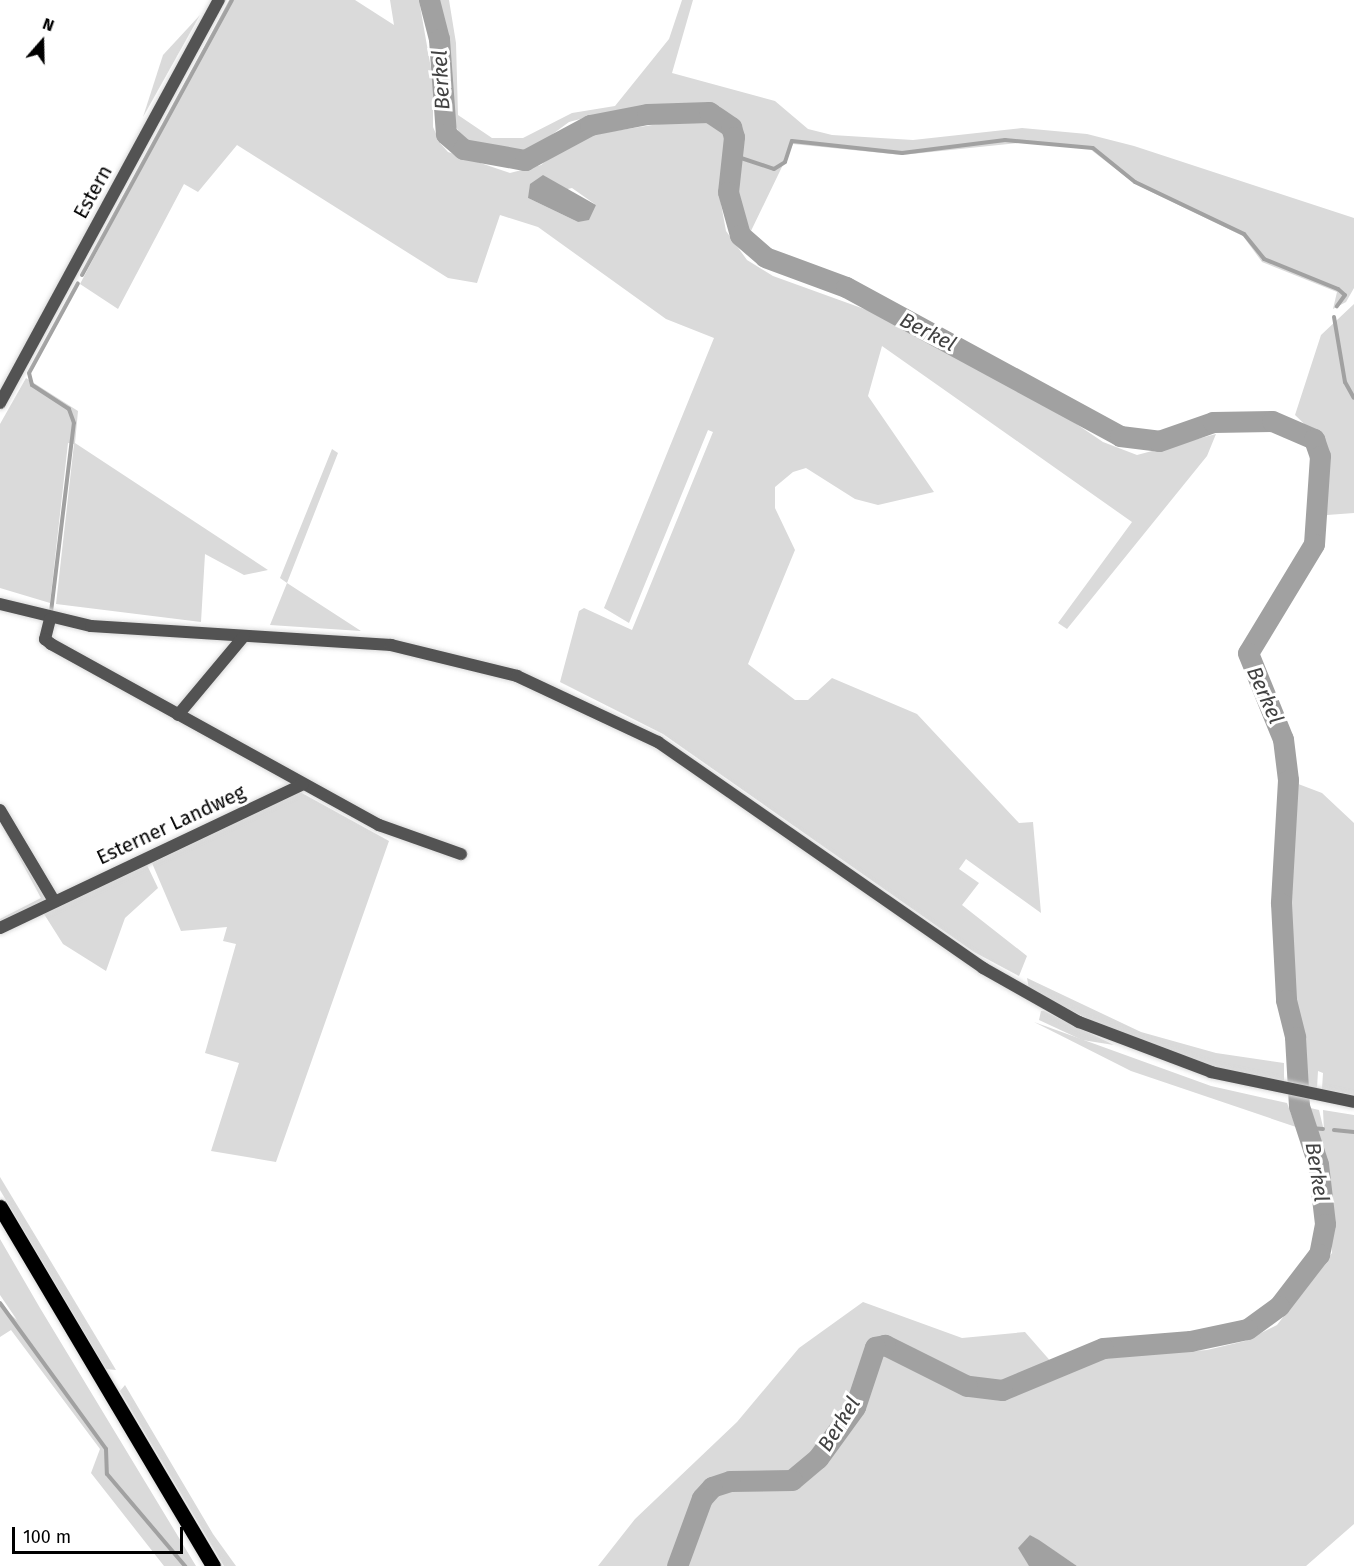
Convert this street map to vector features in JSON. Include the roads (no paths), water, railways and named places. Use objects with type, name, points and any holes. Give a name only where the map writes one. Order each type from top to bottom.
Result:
[{"type":"main road","points":[[0,1207],[213,1566]]},
{"type":"street","name":"Estern","points":[[0,403],[219,0]]},
{"type":"street","points":[[0,604],[50,619],[128,630],[244,636],[423,651],[517,676],[590,706],[658,742],[1018,989],[1141,1049],[1268,1088],[1354,1102]]},
{"type":"street","name":"Esterner Landweg","points":[[50,619],[45,639],[51,644],[378,825],[461,854]]},
{"type":"street","points":[[178,715],[244,636]]},
{"type":"street","name":"Esterner Landweg","points":[[0,928],[303,784]]},
{"type":"street","points":[[0,810],[54,901]]},
{"type":"waterway","points":[[82,275],[232,0]]},
{"type":"waterway","name":"Berkel","points":[[429,0],[439,39],[446,134],[463,149],[525,160],[590,125],[647,114],[709,112],[731,127],[734,137],[728,192],[740,235],[765,257],[846,287],[1120,436],[1159,441],[1213,422],[1272,421],[1314,439],[1320,456],[1314,544],[1248,653],[1283,739],[1288,780],[1281,903],[1286,1000],[1295,1037],[1299,1106],[1318,1164],[1325,1224],[1319,1254],[1279,1306],[1247,1329],[1190,1341],[1103,1348],[1002,1390],[967,1386],[885,1345],[875,1347],[855,1407],[818,1458],[792,1480],[730,1481],[712,1487],[702,1498],[677,1566]]},
{"type":"waterway","points":[[732,155],[774,169],[785,162],[792,141],[902,153],[1005,140],[1093,148],[1135,182],[1244,234],[1264,259],[1338,289],[1345,295],[1337,306]]},
{"type":"waterway","points":[[51,612],[74,423],[69,409],[32,385],[29,373],[78,283]]},
{"type":"waterway","points":[[1334,317],[1345,382],[1354,398]]},
{"type":"waterway","points":[[1310,1128],[1323,1129]]},
{"type":"waterway","points":[[1334,1130],[1354,1132]]},
{"type":"waterway","points":[[0,1303],[106,1449],[107,1474],[185,1566]]}]
